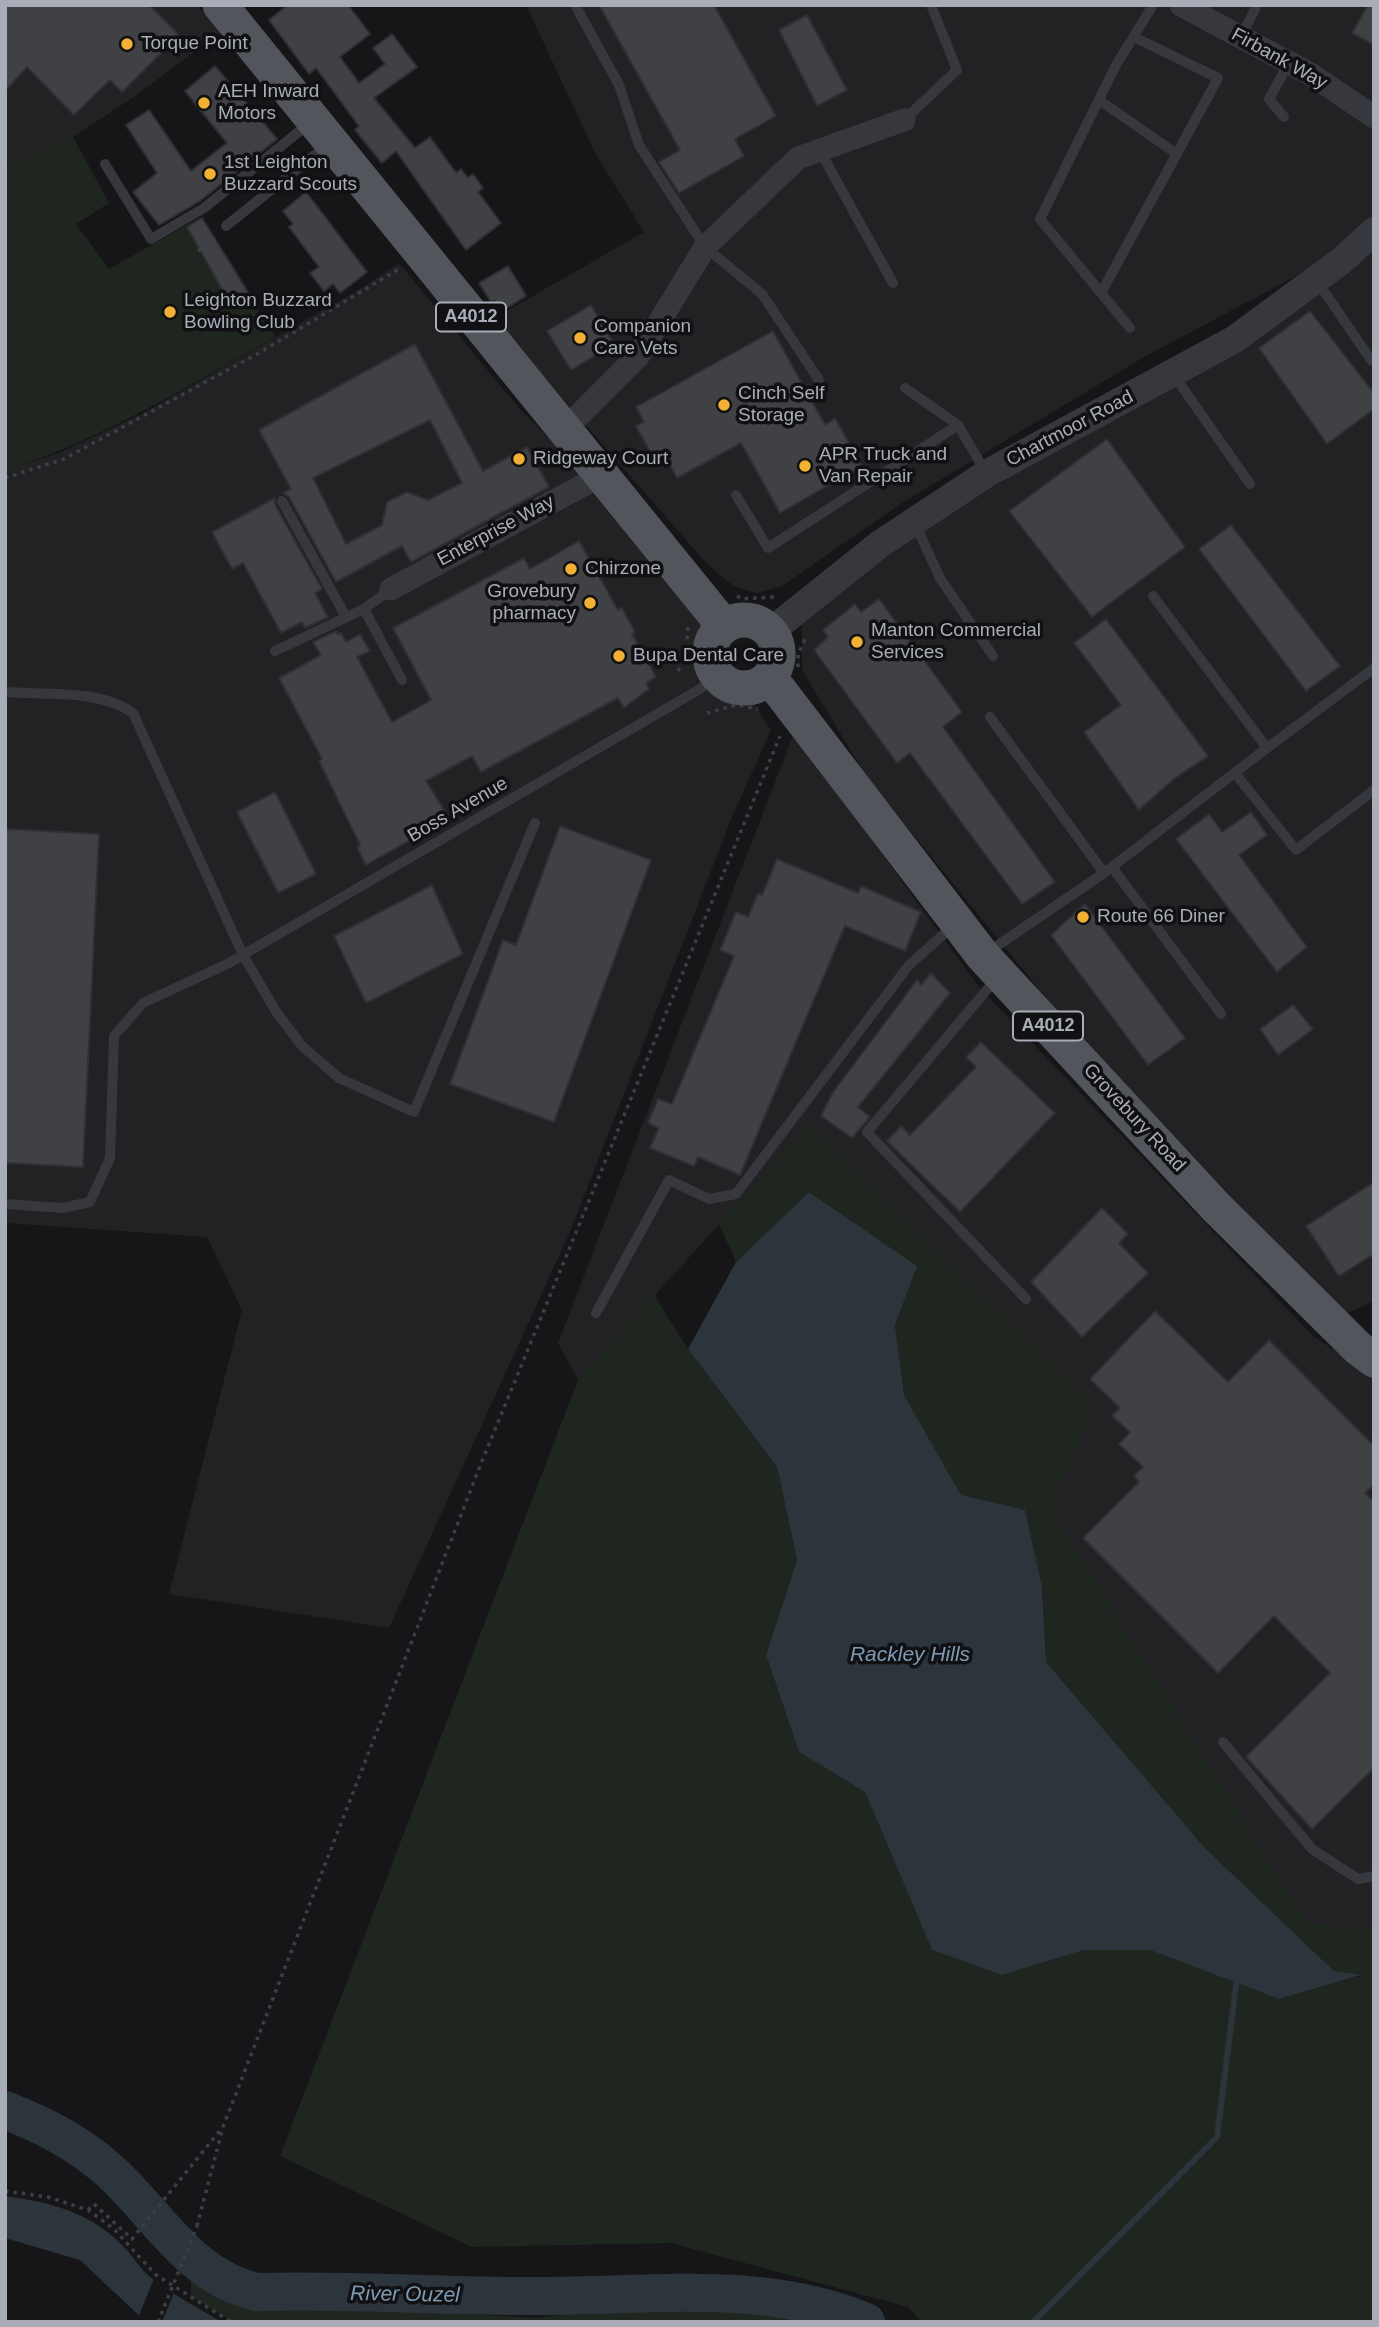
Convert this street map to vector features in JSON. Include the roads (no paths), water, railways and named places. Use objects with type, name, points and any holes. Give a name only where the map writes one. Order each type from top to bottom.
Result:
[{"type":"main road","name":"A4012","points":[[220,5],[320,132],[724,626]]},
{"type":"main road","points":[[739,620],[751,620],[770,632],[778,646],[784,676],[755,688],[742,689],[730,686],[717,676],[710,654],[712,643],[724,626],[739,620]]},
{"type":"main road","name":"Grovebury Road","points":[[784,676],[958,922],[992,965],[1214,1206],[1368,1346]]},
{"type":"street","name":"Firbank Way","points":[[1181,5],[1289,63],[1374,117]]},
{"type":"street","points":[[565,429],[639,355],[705,247],[798,158],[904,120]]},
{"type":"street","name":"Chartmoor Road","points":[[770,632],[913,522],[986,474],[1235,338],[1316,279],[1374,231]]},
{"type":"street","name":"Enterprise Way","points":[[391,589],[602,475]]},
{"type":"lane","points":[[575,5],[619,85],[639,145],[705,247],[762,293],[819,380]]},
{"type":"lane","points":[[904,120],[957,70],[931,5]]},
{"type":"lane","points":[[1130,328],[1040,219],[1099,100],[1153,5]]},
{"type":"lane","points":[[1241,37],[1257,5]]},
{"type":"lane","points":[[1101,293],[1218,78],[1134,37]]},
{"type":"lane","points":[[1284,117],[1269,99],[1289,63]]},
{"type":"lane","points":[[1099,100],[1177,154]]},
{"type":"lane","points":[[105,164],[150,239],[204,208],[320,132]]},
{"type":"lane","points":[[226,226],[320,132]]},
{"type":"lane","points":[[820,150],[893,283]]},
{"type":"lane","points":[[1316,279],[1371,360]]},
{"type":"lane","points":[[1173,374],[1250,484]]},
{"type":"lane","points":[[905,388],[958,425],[986,474]]},
{"type":"lane","points":[[736,495],[768,548],[958,425]]},
{"type":"lane","points":[[282,501],[346,617]]},
{"type":"lane","points":[[913,522],[940,578],[993,656]]},
{"type":"lane","points":[[275,651],[363,609],[391,589]]},
{"type":"lane","points":[[1153,596],[1267,748]]},
{"type":"lane","points":[[363,609],[402,680]]},
{"type":"lane","points":[[1027,1299],[867,1132],[992,965],[1108,870],[1374,668]]},
{"type":"lane","name":"Boss Avenue","points":[[5,1204],[63,1208],[90,1202],[110,1158],[114,1036],[143,1003],[215,971],[700,690],[717,676]]},
{"type":"lane","points":[[5,692],[96,698],[121,704],[133,713],[243,955],[275,1010],[319,1063],[338,1078],[414,1112],[535,823]]},
{"type":"lane","points":[[990,717],[1221,1014]]},
{"type":"lane","points":[[1235,773],[1296,850],[1374,790]]},
{"type":"lane","points":[[596,1313],[669,1180],[709,1199],[736,1194],[909,965],[958,922]]},
{"type":"lane","points":[[1223,1742],[1312,1849],[1358,1879],[1374,1876]]},
{"type":"water","name":"Rackley Hills","points":[[809,1192],[917,1266],[895,1325],[904,1395],[961,1495],[1025,1510],[1042,1587],[1046,1662],[1204,1847],[1334,1971],[1361,1975],[1279,1999],[1150,1950],[1084,1950],[1002,1975],[932,1950],[865,1792],[799,1752],[766,1655],[797,1560],[777,1467],[688,1349],[736,1262]]},
{"type":"water","points":[[5,2196],[53,2205],[96,2224],[121,2244],[149,2276],[175,2295],[222,2322],[146,2322],[80,2260],[5,2238]]},
{"type":"waterway","points":[[1033,2322],[1217,2137],[1236,1985]]},
{"type":"waterway","name":"River Ouzel","points":[[5,2110],[48,2129],[87,2152],[128,2189],[193,2259],[212,2273],[256,2292],[508,2296],[667,2293],[748,2295],[788,2300],[866,2322]]},
{"type":"place","name":"Torque Point","points":[[127,44]]},
{"type":"place","name":"AEH Inward Motors","points":[[204,103]]},
{"type":"place","name":"1st Leighton Buzzard Scouts","points":[[210,174]]},
{"type":"place","name":"Leighton Buzzard Bowling Club","points":[[170,312]]},
{"type":"place","name":"Companion Care Vets","points":[[580,338]]},
{"type":"place","name":"Cinch Self Storage","points":[[724,405]]},
{"type":"place","name":"Ridgeway Court","points":[[519,459]]},
{"type":"place","name":"APR Truck and Van Repair","points":[[805,466]]},
{"type":"place","name":"Chirzone","points":[[571,569]]},
{"type":"place","name":"Grovebury pharmacy","points":[[590,603]]},
{"type":"place","name":"Manton Commercial Services","points":[[857,642]]},
{"type":"place","name":"Bupa Dental Care","points":[[619,656]]},
{"type":"place","name":"Route 66 Diner","points":[[1083,917]]}]
